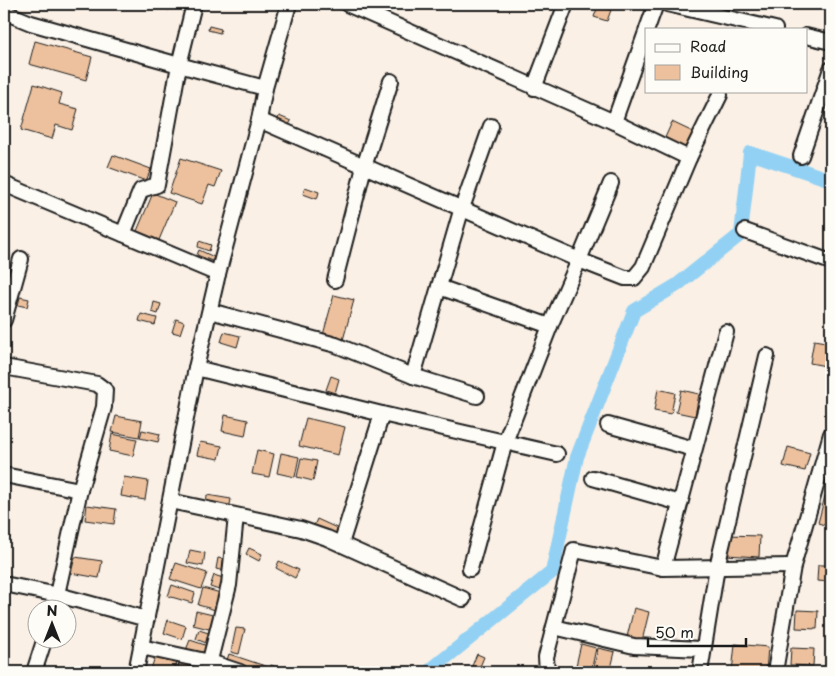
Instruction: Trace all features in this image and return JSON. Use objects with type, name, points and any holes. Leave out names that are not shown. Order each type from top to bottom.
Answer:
[{"type":"street","points":[[123,234],[141,190],[157,185],[194,4]]},
{"type":"street","points":[[136,672],[196,368],[218,274],[259,120],[265,88],[289,4]]},
{"type":"street","points":[[347,4],[614,122],[689,158]]},
{"type":"street","points":[[534,88],[566,4]]},
{"type":"street","points":[[648,28],[656,4]]},
{"type":"street","points":[[667,4],[771,28]]},
{"type":"street","points":[[4,12],[31,23],[265,88]]},
{"type":"street","points":[[614,122],[645,36]]},
{"type":"street","points":[[808,36],[831,42]]},
{"type":"street","points":[[801,156],[831,69]]},
{"type":"street","points":[[335,280],[364,168],[391,81]]},
{"type":"street","points":[[259,120],[461,211],[625,278],[634,278],[638,274],[689,158],[720,94]]},
{"type":"street","points":[[413,376],[461,211],[491,126]]},
{"type":"street","points":[[470,569],[505,442],[550,326],[611,183]]},
{"type":"street","points":[[4,184],[218,274]]},
{"type":"street","points":[[745,231],[831,262]]},
{"type":"street","points":[[4,320],[20,259]]},
{"type":"street","points":[[439,287],[550,326]]},
{"type":"street","points":[[210,311],[336,345],[413,376],[477,396]]},
{"type":"street","points":[[663,568],[726,332]]},
{"type":"street","points":[[700,672],[702,650],[717,567],[767,356]]},
{"type":"street","points":[[4,367],[97,384],[105,390],[104,407],[80,490],[57,598]]},
{"type":"street","points":[[196,368],[382,414],[557,454]]},
{"type":"street","points":[[341,544],[382,414]]},
{"type":"street","points":[[608,424],[694,449]]},
{"type":"street","points":[[775,672],[793,566],[831,434]]},
{"type":"street","points":[[4,475],[80,490]]},
{"type":"street","points":[[593,478],[680,503]]},
{"type":"street","points":[[170,501],[301,529],[341,544],[463,600]]},
{"type":"street","points":[[208,667],[229,585],[236,516]]},
{"type":"street","points":[[547,672],[546,657],[574,550],[663,568],[793,566]]},
{"type":"street","points":[[4,584],[58,595],[147,619]]},
{"type":"street","points":[[554,627],[634,646],[702,650]]},
{"type":"street","points":[[141,647],[208,667],[240,672]]},
{"type":"street","points":[[34,672],[42,648]]},
{"type":"building","points":[[151,4],[170,4],[169,10],[151,6]]},
{"type":"building","points":[[598,6],[611,10],[607,21],[594,17]]},
{"type":"building","points":[[209,26],[221,29],[220,33],[208,30]]},
{"type":"building","points":[[35,41],[92,57],[86,80],[29,64]]},
{"type":"building","points":[[34,84],[62,93],[59,104],[78,109],[72,130],[56,125],[52,139],[21,130]]},
{"type":"building","points":[[279,116],[291,121],[288,127],[277,123]]},
{"type":"building","points":[[672,122],[693,132],[685,149],[664,140]]},
{"type":"building","points":[[113,155],[151,169],[146,181],[108,167]]},
{"type":"building","points":[[181,158],[221,171],[215,187],[209,185],[202,204],[169,193]]},
{"type":"building","points":[[305,187],[319,192],[317,199],[303,194]]},
{"type":"building","points":[[153,193],[175,202],[159,240],[137,231]]},
{"type":"building","points":[[199,241],[211,245],[209,251],[198,247]]},
{"type":"building","points":[[199,250],[214,257],[212,261],[197,255]]},
{"type":"building","points":[[334,295],[354,300],[343,340],[323,335]]},
{"type":"building","points":[[20,297],[29,299],[27,307],[18,305]]},
{"type":"building","points":[[154,302],[161,304],[158,314],[152,312]]},
{"type":"building","points":[[141,314],[157,318],[155,325],[139,321]]},
{"type":"building","points":[[176,319],[184,322],[180,334],[172,332]]},
{"type":"building","points":[[224,332],[240,336],[237,347],[221,342]]},
{"type":"building","points":[[814,340],[831,343],[831,367],[810,363]]},
{"type":"building","points":[[331,376],[339,379],[335,393],[326,390]]},
{"type":"building","points":[[658,389],[675,393],[671,414],[654,411]]},
{"type":"building","points":[[681,390],[699,394],[695,416],[676,412]]},
{"type":"building","points":[[225,415],[248,420],[245,436],[222,431]]},
{"type":"building","points":[[116,416],[142,421],[139,437],[112,432]]},
{"type":"building","points":[[306,418],[345,427],[338,455],[299,446]]},
{"type":"building","points":[[142,430],[160,434],[158,442],[140,438]]},
{"type":"building","points":[[112,434],[137,439],[133,456],[109,451]]},
{"type":"building","points":[[200,442],[222,446],[219,459],[197,455]]},
{"type":"building","points":[[788,447],[810,453],[805,471],[783,466]]},
{"type":"building","points":[[257,450],[274,454],[269,477],[252,474]]},
{"type":"building","points":[[281,453],[299,457],[295,477],[277,473]]},
{"type":"building","points":[[301,458],[317,461],[313,481],[297,477]]},
{"type":"building","points":[[124,477],[148,481],[145,500],[121,496]]},
{"type":"building","points":[[207,495],[231,499],[229,510],[206,506]]},
{"type":"building","points":[[825,496],[831,498],[831,527],[818,523]]},
{"type":"building","points":[[87,505],[116,509],[114,524],[85,520]]},
{"type":"building","points":[[317,519],[339,529],[335,538],[313,528]]},
{"type":"building","points":[[727,535],[760,536],[759,557],[726,555]]},
{"type":"building","points":[[249,548],[262,554],[259,561],[246,554]]},
{"type":"building","points":[[190,550],[205,553],[203,566],[187,563]]},
{"type":"building","points":[[75,557],[102,561],[99,578],[71,573]]},
{"type":"building","points":[[218,558],[228,560],[225,571],[216,569]]},
{"type":"building","points":[[279,561],[299,570],[295,578],[276,568]]},
{"type":"building","points":[[176,563],[207,573],[201,589],[170,579]]},
{"type":"building","points":[[818,565],[831,565],[831,582],[817,581]]},
{"type":"building","points":[[214,575],[229,580],[225,592],[210,587]]},
{"type":"building","points":[[172,585],[195,593],[192,603],[168,596]]},
{"type":"building","points":[[203,588],[224,594],[219,611],[198,605]]},
{"type":"building","points":[[634,608],[649,612],[642,641],[627,637]]},
{"type":"building","points":[[797,610],[818,611],[817,629],[796,628]]},
{"type":"building","points":[[196,611],[217,616],[213,630],[193,625]]},
{"type":"building","points":[[168,620],[186,626],[182,639],[164,633]]},
{"type":"building","points":[[236,628],[245,629],[239,654],[231,652]]},
{"type":"building","points":[[199,630],[215,635],[211,645],[196,639]]},
{"type":"building","points":[[190,640],[211,647],[208,657],[186,650]]},
{"type":"building","points":[[581,644],[596,648],[591,672],[575,670]]},
{"type":"building","points":[[735,644],[768,647],[766,672],[732,672]]},
{"type":"building","points":[[598,648],[615,652],[610,672],[593,672]]},
{"type":"building","points":[[791,648],[814,649],[813,666],[790,665]]},
{"type":"building","points":[[229,654],[268,667],[266,672],[254,672],[226,663]]},
{"type":"building","points":[[477,654],[484,657],[479,669],[472,666]]},
{"type":"building","points":[[155,657],[177,663],[174,672],[150,672]]},
{"type":"building","points":[[179,663],[201,669],[200,672],[177,672]]},
{"type":"building","points":[[271,665],[287,671],[287,672],[269,672]]},
{"type":"building","points":[[72,666],[80,668],[79,672],[71,672]]},
{"type":"waterway","points":[[428,672],[552,572],[577,457],[634,311],[677,285],[741,234],[750,153],[831,180]]}]
